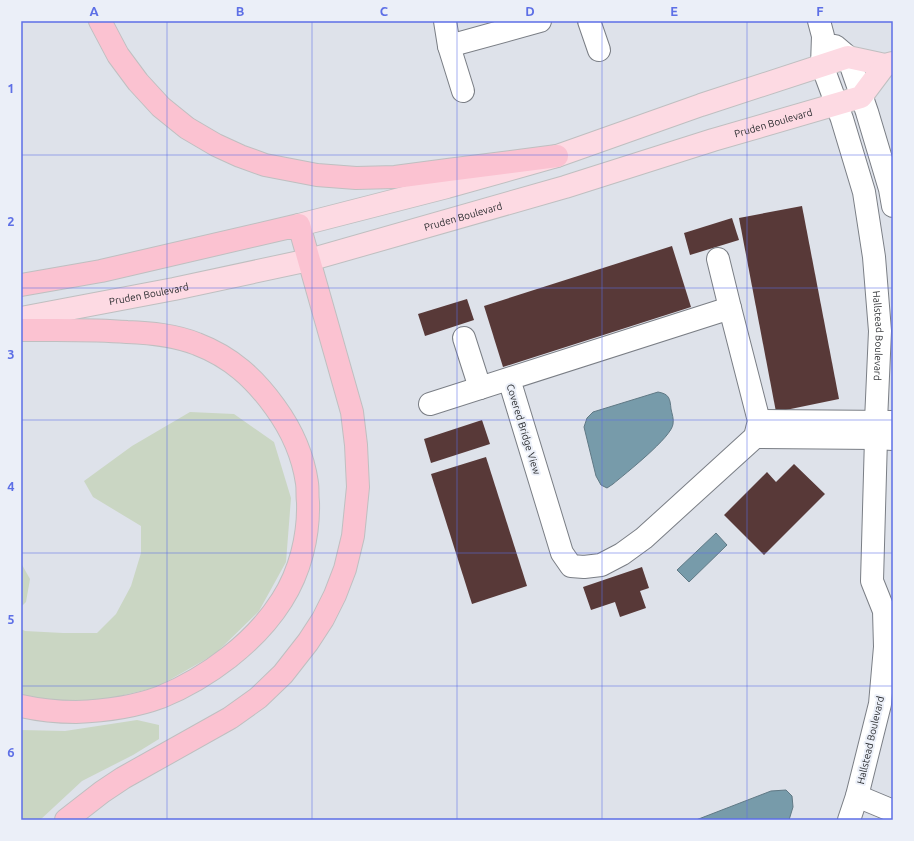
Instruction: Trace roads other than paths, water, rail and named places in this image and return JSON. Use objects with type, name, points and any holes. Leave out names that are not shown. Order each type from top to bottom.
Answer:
[{"type":"highway","points":[[100,21],[118,55],[138,82],[161,107],[187,128],[216,145],[265,165],[316,175],[379,178],[557,156]]},
{"type":"highway","points":[[21,285],[100,271],[299,225],[352,412],[356,445],[358,487],[353,536],[345,569],[335,595],[308,642],[283,674],[258,698],[230,718],[123,778],[66,820]]},
{"type":"highway","points":[[21,330],[97,330],[139,332],[168,336],[196,343],[222,355],[242,370],[264,392],[282,416],[301,457],[307,483],[308,516],[303,548],[295,574],[283,599],[267,621],[242,646],[214,668],[189,684],[160,697],[129,706],[91,711],[59,712],[21,706]]},
{"type":"main road","points":[[299,225],[557,156],[701,105],[848,57],[889,64]]},
{"type":"main road","points":[[861,97],[889,64]]},
{"type":"main road","name":"Pruden Boulevard","points":[[21,318],[309,260],[565,187],[706,142],[861,97]]},
{"type":"street","points":[[445,21],[449,46],[463,91]]},
{"type":"street","points":[[449,46],[540,21]]},
{"type":"street","points":[[589,21],[599,50]]},
{"type":"street","points":[[821,28],[848,57],[867,112],[890,189],[893,206]]},
{"type":"street","points":[[821,28],[822,65]]},
{"type":"street","name":"Hallstead Boulevard","points":[[822,65],[842,119],[864,192],[874,257],[880,331],[884,430],[872,581],[884,611],[885,647],[880,704],[857,796],[849,820]]},
{"type":"street","points":[[718,259],[757,429],[884,430]]},
{"type":"street","name":"Covered Bridge View","points":[[730,308],[509,379],[562,554],[571,566],[584,567],[601,565],[622,554],[644,538],[757,429]]},
{"type":"street","points":[[464,338],[480,388]]},
{"type":"street","points":[[430,404],[509,379]]},
{"type":"street","name":"Hallstead Boulevard","points":[[884,611],[893,589]]},
{"type":"street","points":[[857,796],[893,811]]},
{"type":"water","points":[[658,392],[667,395],[669,399],[673,420],[671,430],[657,446],[613,484],[607,488],[601,485],[596,476],[584,427],[587,418],[593,412]]},
{"type":"water","points":[[716,533],[727,545],[689,582],[677,570]]},
{"type":"water","points":[[786,790],[792,796],[793,807],[789,820],[696,820],[771,791]]}]
